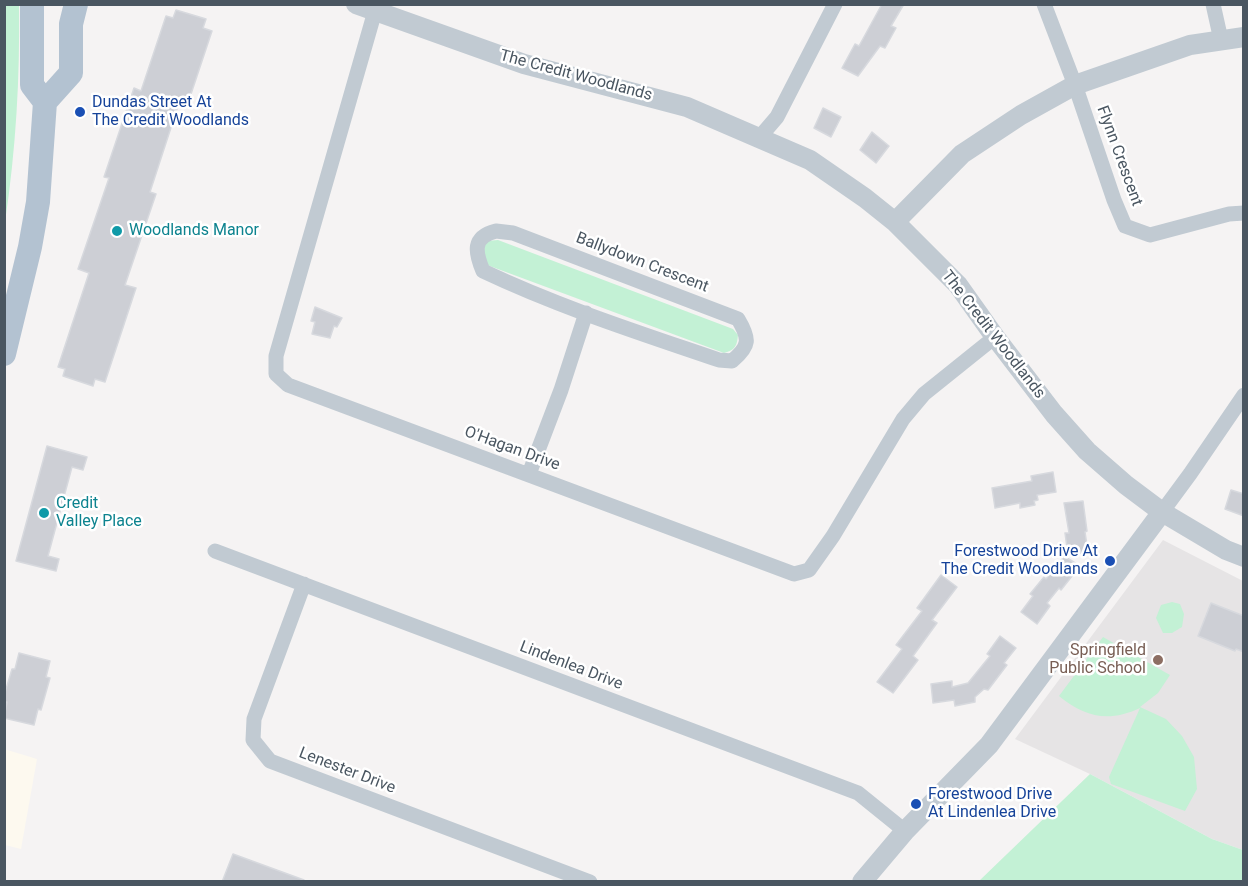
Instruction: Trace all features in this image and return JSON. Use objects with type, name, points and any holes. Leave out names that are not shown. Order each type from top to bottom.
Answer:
[{"type":"main road","points":[[32,4],[32,85],[53,94]]},
{"type":"main road","points":[[4,354],[38,202],[53,94],[61,4]]},
{"type":"main road","points":[[53,94],[71,74],[71,24],[76,4]]},
{"type":"street","name":"The Credit Woodlands","points":[[356,4],[524,64],[687,107],[810,160],[895,222],[958,285],[1054,414],[1087,451],[1162,512],[1226,550],[1244,557]]},
{"type":"street","points":[[759,138],[777,117],[835,4]]},
{"type":"street","points":[[1044,4],[1075,85]]},
{"type":"street","points":[[1213,4],[1221,40]]},
{"type":"street","name":"O'Hagan Drive","points":[[375,11],[276,356],[276,374],[288,385],[794,574],[809,570],[833,536],[910,411],[924,394],[995,337]]},
{"type":"street","points":[[895,222],[962,153],[1021,115],[1075,85],[1190,45],[1244,37]]},
{"type":"street","name":"Flynn Crescent","points":[[1075,85],[1125,226],[1150,235],[1229,214],[1244,213]]},
{"type":"street","name":"Ballydown Crescent","points":[[496,231],[513,233],[738,319],[745,330],[747,344],[732,361],[719,360],[586,314],[483,272],[476,256],[477,243],[485,234],[496,231]]},
{"type":"street","points":[[529,474],[561,390],[586,314]]},
{"type":"street","points":[[862,882],[905,831],[989,745],[1190,474],[1244,395]]},
{"type":"street","name":"Lindenlea Drive","points":[[215,551],[858,793],[905,831]]},
{"type":"street","name":"Lenester Drive","points":[[304,584],[254,719],[253,740],[270,761],[590,882]]},
{"type":"shaded area","name":"Springfield Public School","points":[[1163,540],[1243,581],[1243,850],[1212,839],[1090,774],[1015,739]]},
{"type":"shaded area","points":[[4,749],[37,759],[21,849],[5,845]]},
{"type":"green space","points":[[5,4],[19,5],[19,32],[15,141],[5,222]]},
{"type":"green space","points":[[498,240],[733,329],[738,335],[736,345],[724,353],[487,265],[482,248],[487,241]]},
{"type":"green space","points":[[1172,602],[1180,604],[1184,614],[1182,627],[1172,633],[1163,633],[1156,618],[1161,605]]},
{"type":"green space","points":[[1103,637],[1170,675],[1158,693],[1140,707],[1166,719],[1182,736],[1194,757],[1197,789],[1185,811],[1111,784],[1109,777],[1140,708],[1118,715],[1097,716],[1078,709],[1059,696]]},
{"type":"green space","points":[[1090,774],[1212,839],[1243,850],[1243,881],[979,881]]},
{"type":"building","points":[[882,4],[904,4],[891,26],[896,28],[885,48],[880,46],[858,76],[842,68],[855,44],[859,46]]},
{"type":"building","name":"Woodlands Manor","points":[[176,10],[206,19],[203,28],[212,31],[187,106],[179,103],[150,192],[156,194],[125,285],[136,288],[105,382],[95,379],[93,386],[63,376],[65,369],[58,367],[89,273],[78,269],[109,178],[104,177],[134,88],[141,91],[166,16],[173,18]]},
{"type":"building","points":[[823,108],[841,117],[831,137],[814,128]]},
{"type":"building","points":[[872,132],[889,146],[876,163],[860,150]]},
{"type":"building","points":[[315,307],[342,318],[337,327],[334,326],[330,338],[312,334],[315,322],[311,321]]},
{"type":"building","name":"Credit Valley Place","points":[[47,446],[87,457],[83,470],[72,467],[48,556],[59,559],[56,571],[16,561]]},
{"type":"building","points":[[1053,472],[1056,492],[1037,495],[1038,500],[1034,501],[1035,505],[1020,508],[1020,503],[995,508],[992,488],[1032,481],[1031,476]]},
{"type":"building","points":[[1231,490],[1244,494],[1244,516],[1225,509]]},
{"type":"building","points":[[1083,501],[1088,552],[1068,555],[1065,533],[1069,533],[1064,503]]},
{"type":"building","points":[[1064,556],[1080,566],[1047,603],[1050,606],[1037,624],[1021,612],[1033,596],[1030,594],[1044,577],[1046,579]]},
{"type":"building","points":[[941,575],[957,587],[932,620],[937,623],[913,656],[918,660],[893,693],[877,682],[902,649],[896,645],[922,611],[917,608]]},
{"type":"building","points":[[1211,603],[1244,616],[1244,652],[1236,649],[1235,651],[1198,636]]},
{"type":"building","points":[[1000,636],[1016,648],[1004,663],[1007,665],[988,690],[984,689],[975,697],[975,702],[955,706],[954,700],[933,703],[931,684],[952,681],[952,687],[968,683],[990,656],[987,654]]},
{"type":"building","points":[[19,653],[50,661],[46,677],[50,678],[34,725],[4,718],[7,702],[4,701],[4,696]]},
{"type":"building","points":[[233,854],[304,880],[304,882],[222,882]]},
{"type":"place","name":"Dundas Street At The Credit Woodlands","points":[[80,112]]},
{"type":"place","name":"Woodlands Manor","points":[[117,231]]},
{"type":"place","name":"Credit Valley Place","points":[[44,513]]},
{"type":"place","name":"Forestwood Drive At The Credit Woodlands","points":[[1110,561]]},
{"type":"place","name":"Springfield Public School","points":[[1158,660]]},
{"type":"place","name":"Forestwood Drive At Lindenlea Drive","points":[[916,804]]}]
